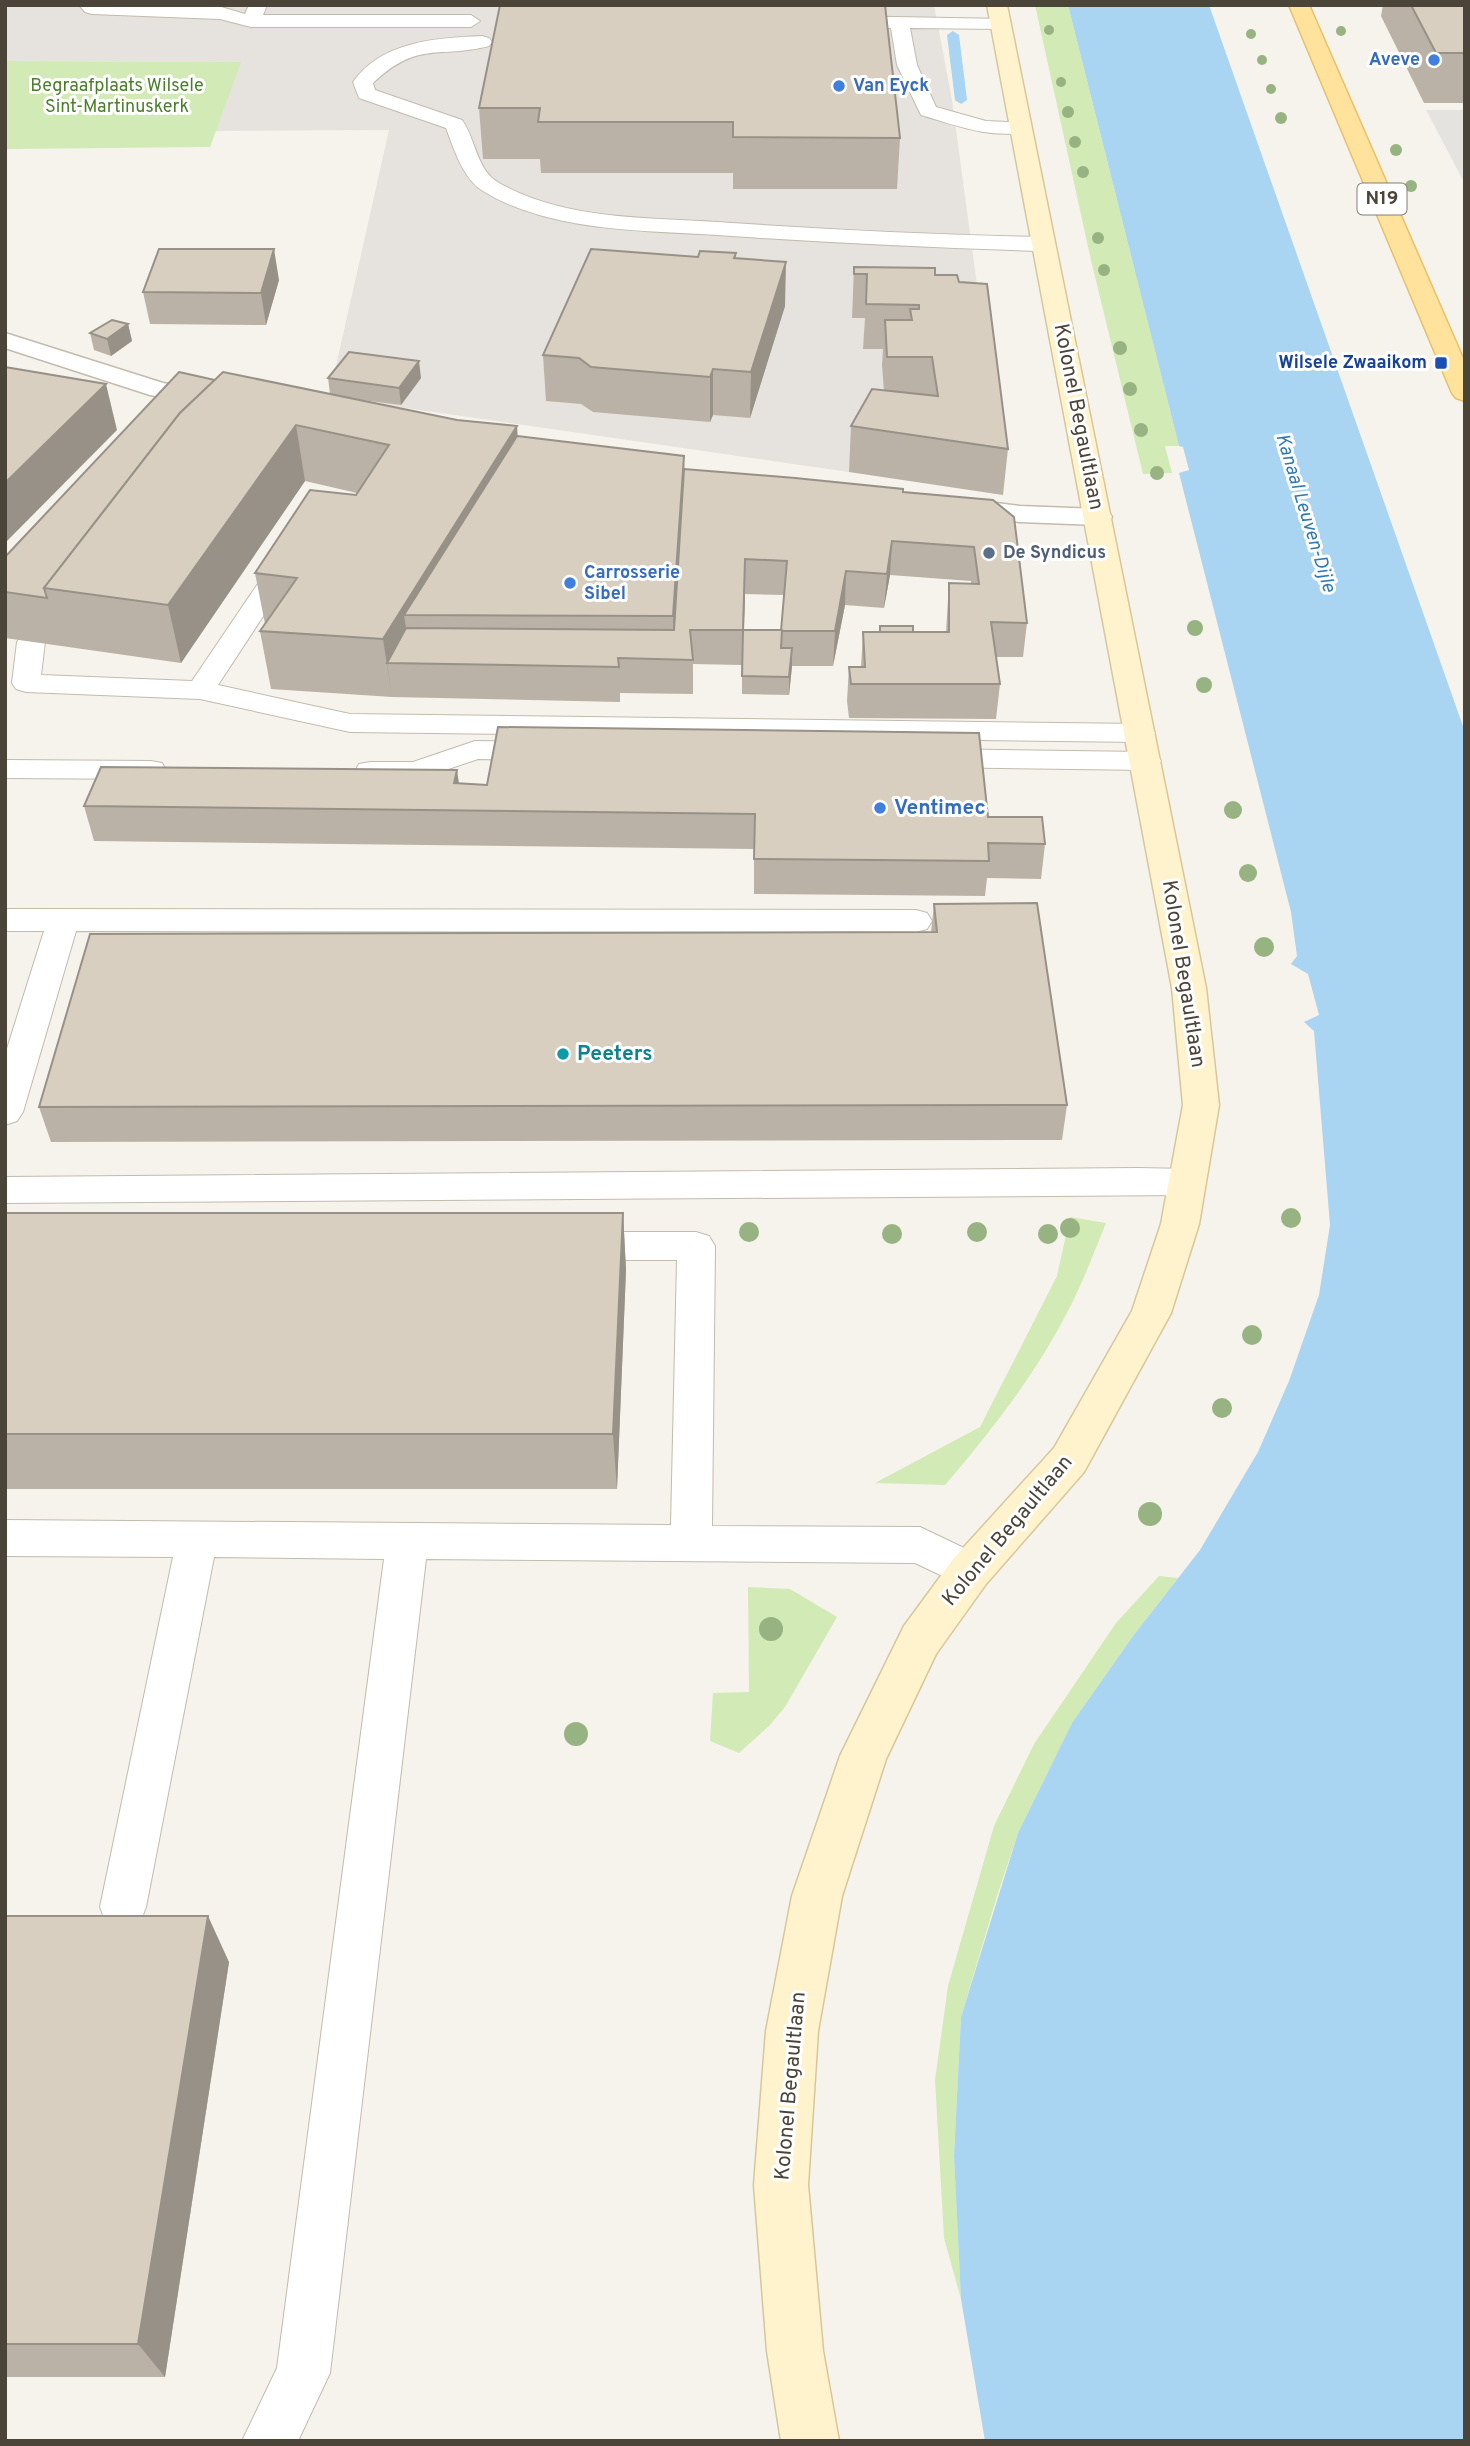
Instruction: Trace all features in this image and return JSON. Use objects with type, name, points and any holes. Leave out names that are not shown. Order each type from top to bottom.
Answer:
[{"type":"main road","name":"N19","points":[[1299,5],[1465,393]]},
{"type":"street","name":"Kolonel Begaultlaan","points":[[810,2441],[795,2351],[781,2185],[792,2031],[817,1896],[863,1756],[920,1640],[970,1571],[1069,1460],[1151,1313],[1180,1224],[1202,1105],[1189,988],[999,14]]},
{"type":"street","points":[[5,340],[159,390],[237,402]]},
{"type":"street","points":[[937,503],[1020,514],[1098,517]]},
{"type":"lane","points":[[88,5],[92,8],[491,21]]},
{"type":"lane","points":[[926,5],[999,14]]},
{"type":"lane","points":[[823,22],[900,23],[999,14]]},
{"type":"lane","points":[[900,23],[907,65],[928,111],[985,127],[1021,127]]},
{"type":"lane","points":[[482,42],[435,44],[402,52],[377,66],[363,82],[366,94],[455,124],[467,155],[488,186],[544,208],[595,220],[901,241],[1044,244]]},
{"type":"lane","points":[[164,414],[182,394]]},
{"type":"lane","points":[[200,690],[300,540]]},
{"type":"lane","points":[[31,642],[26,683],[200,690],[350,723],[1143,747]]},
{"type":"lane","points":[[348,771],[416,771],[475,750],[1143,747]]},
{"type":"lane","points":[[5,769],[183,770]]},
{"type":"lane","points":[[5,920],[916,921]]},
{"type":"lane","points":[[5,1112],[63,920]]},
{"type":"lane","points":[[5,1190],[1188,1182]]},
{"type":"lane","points":[[536,1246],[696,1246],[691,1544]]},
{"type":"lane","points":[[5,1538],[920,1545],[970,1571]]},
{"type":"lane","points":[[123,1907],[197,1539]]},
{"type":"lane","points":[[269,2441],[303,2373],[407,1542]]},
{"type":"shaded area","points":[[5,5],[934,5],[952,100],[983,329],[849,472],[329,397],[389,130],[215,131],[240,62],[5,61]]},
{"type":"shaded area","points":[[1426,110],[1465,110],[1465,184]]},
{"type":"green space","points":[[1035,5],[1068,5],[1179,446],[1165,446],[1172,473],[1143,474],[1091,260]]},
{"type":"green space","name":"Begraafplaats Wilsele Sint-Martinuskerk","points":[[5,61],[241,62],[210,147],[5,149]]},
{"type":"green space","points":[[1070,1217],[1106,1223],[1059,1328],[1014,1398],[945,1485],[875,1483],[980,1427],[1057,1276]]},
{"type":"green space","points":[[1159,1576],[1178,1578],[1072,1723],[1018,1833],[961,2017],[954,2156],[961,2299],[944,2238],[935,2080],[948,1986],[994,1826],[1034,1744],[1116,1623]]},
{"type":"green space","points":[[748,1587],[790,1589],[837,1617],[785,1707],[769,1726],[739,1753],[710,1741],[713,1693],[749,1692]]},
{"type":"water","name":"Kanaal Leuven-Dijle","points":[[1068,5],[1209,5],[1465,732],[1465,2441],[985,2441],[961,2299],[954,2156],[961,2017],[1018,1833],[1072,1723],[1133,1636],[1200,1550],[1258,1452],[1289,1381],[1319,1295],[1330,1225],[1314,1031],[1304,1022],[1319,1015],[1308,974],[1291,964],[1297,956],[1291,912],[1179,473],[1189,470],[1183,447],[1179,446]]},
{"type":"building","points":[[500,5],[885,5],[900,138],[733,137],[733,122],[538,122],[540,108],[479,108]]},
{"type":"building","points":[[1411,5],[1465,5],[1465,53],[1436,53]]},
{"type":"building","points":[[159,249],[274,249],[261,293],[143,292]]},
{"type":"building","points":[[591,249],[698,257],[700,251],[736,253],[734,258],[786,262],[751,372],[713,369],[710,377],[591,367],[579,358],[543,355]]},
{"type":"building","points":[[854,267],[935,268],[935,275],[957,275],[959,282],[987,284],[1008,449],[851,426],[872,389],[938,396],[932,357],[887,357],[885,320],[912,320],[910,309],[919,309],[919,305],[866,304],[867,274],[854,274]]},
{"type":"building","points":[[112,320],[128,324],[107,339],[90,333]]},
{"type":"building","points":[[349,352],[419,361],[399,388],[328,378]]},
{"type":"building","points":[[5,367],[106,384],[5,483]]},
{"type":"building","points":[[179,372],[215,380],[180,413],[44,588],[47,598],[5,592],[5,557]]},
{"type":"building","points":[[223,372],[457,420],[517,426],[383,639],[260,631],[297,578],[255,573],[310,490],[356,495],[389,445],[296,425],[168,605],[44,588],[180,413]]},
{"type":"building","name":"Carrosserie Sibel","points":[[517,436],[684,456],[673,616],[404,615]]},
{"type":"building","points":[[684,469],[795,478],[993,500],[1014,517],[1027,623],[991,622],[1000,684],[851,684],[849,667],[865,667],[863,632],[949,632],[949,583],[979,584],[974,547],[892,541],[887,574],[846,571],[835,631],[781,631],[787,561],[745,559],[743,630],[690,630],[693,660],[618,658],[619,667],[387,663],[406,628],[674,630]]},
{"type":"building","points":[[880,626],[913,626],[913,632],[880,632]]},
{"type":"building","points":[[743,630],[782,630],[781,648],[792,648],[789,677],[742,676]]},
{"type":"building","points":[[498,727],[979,733],[988,817],[1042,817],[1045,844],[988,843],[989,861],[754,859],[755,814],[84,806],[101,767],[457,770],[454,783],[487,785]]},
{"type":"building","name":"Peeters","points":[[1037,903],[1067,1105],[39,1107],[90,934],[937,932],[934,904]]},
{"type":"building","points":[[5,1213],[623,1213],[613,1434],[5,1434]]},
{"type":"building","points":[[5,1916],[208,1916],[138,2344],[5,2344]]},
{"type":"waterway","points":[[953,35],[961,100]]},
{"type":"place","name":"Aveve","points":[[1434,60]]},
{"type":"place","name":"Van Eyck","points":[[839,86]]},
{"type":"place","name":"Wilsele Zwaaikom","points":[[1441,363]]},
{"type":"place","name":"De Syndicus","points":[[989,553]]},
{"type":"place","name":"Carrosserie Sibel","points":[[570,583]]},
{"type":"place","name":"Ventimec","points":[[880,808]]},
{"type":"place","name":"Peeters","points":[[563,1054]]}]
